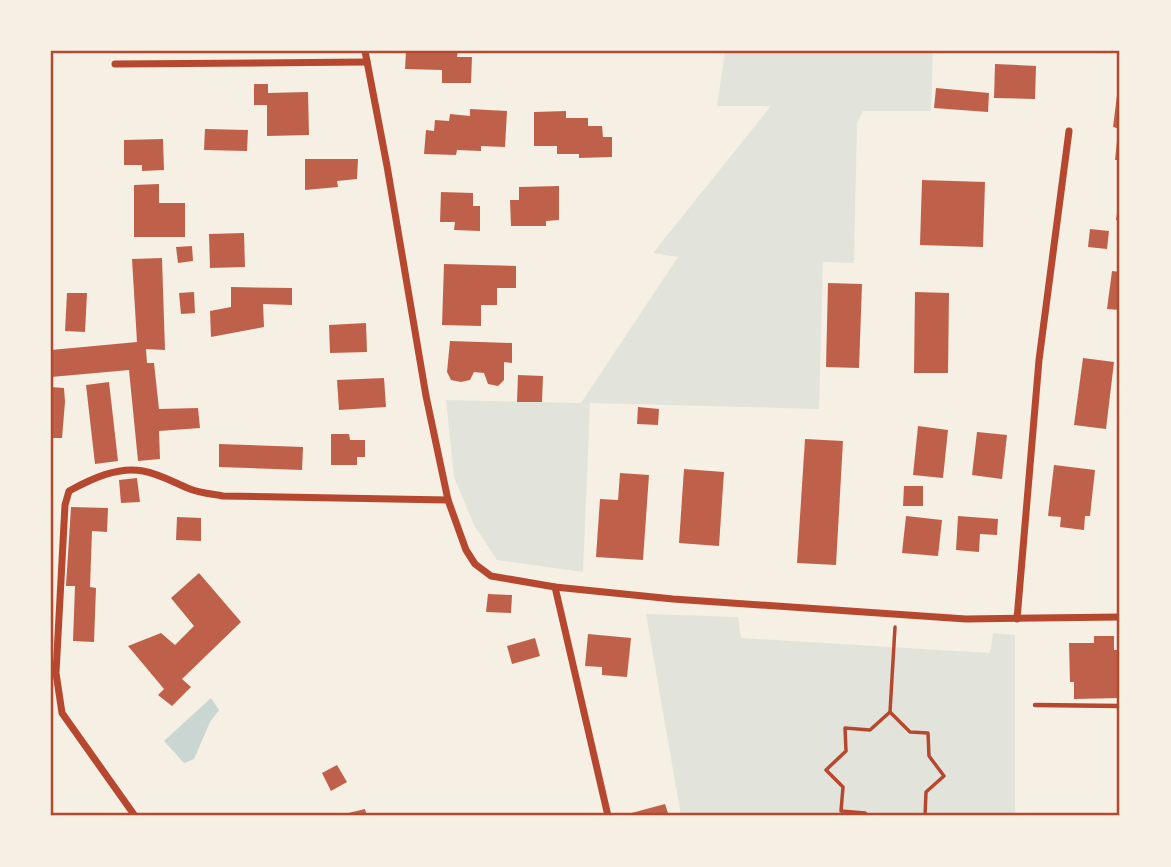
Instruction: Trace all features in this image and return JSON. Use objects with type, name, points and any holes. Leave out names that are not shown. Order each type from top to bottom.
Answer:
[{"type":"street","points":[[365,51],[426,396],[448,500],[466,550],[475,564],[491,576],[555,587],[673,599],[966,620],[1120,617]]},
{"type":"street","points":[[115,64],[367,62]]},
{"type":"street","points":[[1017,619],[1039,360],[1069,131]]},
{"type":"street","points":[[135,816],[62,713],[53,671],[65,505],[69,491],[118,471],[140,470],[194,491],[223,496],[448,500]]},
{"type":"street","points":[[555,587],[608,816]]},
{"type":"lane","points":[[1035,705],[1120,706]]},
{"type":"path","points":[[868,816],[865,813],[841,811],[843,787],[826,770],[846,751],[845,729],[870,730],[890,712],[895,614]]},
{"type":"path","points":[[890,712],[910,732],[928,733],[929,756],[944,776],[926,792],[925,816]]},
{"type":"path","points":[[899,816],[912,816]]},
{"type":"shaded area","points":[[725,51],[933,51],[931,111],[863,111],[857,123],[854,263],[823,262],[819,409],[590,403],[583,572],[497,560],[474,525],[454,477],[446,400],[581,403],[678,257],[653,253],[771,106],[717,106]]},
{"type":"shaded area","points":[[646,614],[738,617],[741,638],[990,653],[993,633],[1015,635],[1015,816],[681,816]]},
{"type":"shaded area","points":[[211,698],[219,710],[210,722],[194,759],[184,763],[164,741]]},
{"type":"building","points":[[406,51],[458,51],[457,57],[472,57],[471,83],[442,83],[442,70],[405,69]]},
{"type":"building","points":[[995,64],[1036,66],[1035,99],[994,98]]},
{"type":"building","points":[[254,84],[268,84],[268,93],[308,92],[309,135],[267,136],[267,105],[254,105]]},
{"type":"building","points":[[1120,87],[1120,129],[1113,127]]},
{"type":"building","points":[[936,88],[989,93],[988,112],[934,108]]},
{"type":"building","points":[[470,109],[507,111],[505,147],[481,146],[481,151],[457,150],[456,155],[424,154],[426,130],[434,131],[435,120],[449,121],[450,114],[470,116]]},
{"type":"building","points":[[566,111],[566,118],[588,118],[588,126],[602,126],[603,137],[612,137],[612,157],[579,158],[579,154],[557,154],[557,146],[534,146],[534,112]]},
{"type":"building","points":[[205,129],[248,130],[247,151],[204,150]]},
{"type":"building","points":[[1118,131],[1120,160],[1115,160]]},
{"type":"building","points":[[163,139],[164,170],[142,171],[142,165],[124,165],[124,140]]},
{"type":"building","points":[[305,159],[358,159],[357,179],[337,181],[338,187],[305,190]]},
{"type":"building","points":[[922,180],[985,182],[983,247],[920,245]]},
{"type":"building","points":[[159,184],[159,203],[185,203],[185,237],[134,237],[134,185]]},
{"type":"building","points":[[559,186],[559,220],[546,221],[546,226],[511,226],[510,200],[519,200],[519,187]]},
{"type":"building","points":[[441,192],[473,193],[473,206],[480,206],[480,231],[454,230],[455,222],[440,222]]},
{"type":"building","points":[[1120,200],[1120,221],[1116,220]]},
{"type":"building","points":[[1090,229],[1109,231],[1107,249],[1088,247]]},
{"type":"building","points":[[244,233],[245,267],[210,268],[209,234]]},
{"type":"building","points":[[192,246],[193,261],[178,263],[176,247]]},
{"type":"building","points":[[162,258],[165,350],[146,349],[147,363],[154,363],[159,409],[198,408],[200,428],[159,431],[160,459],[138,461],[129,370],[51,377],[51,350],[137,342],[132,259]]},
{"type":"building","points":[[444,264],[516,266],[516,288],[497,288],[497,305],[481,305],[481,326],[442,325]]},
{"type":"building","points":[[1112,271],[1120,272],[1120,310],[1107,309]]},
{"type":"building","points":[[828,283],[862,284],[859,368],[826,367]]},
{"type":"building","points":[[231,287],[292,288],[292,305],[263,304],[264,327],[211,337],[210,311],[231,307]]},
{"type":"building","points":[[194,292],[195,313],[181,314],[179,293]]},
{"type":"building","points":[[915,292],[949,293],[948,373],[914,373]]},
{"type":"building","points":[[67,293],[87,293],[85,332],[65,331]]},
{"type":"building","points":[[366,323],[367,352],[330,353],[329,325]]},
{"type":"building","points":[[450,341],[512,343],[512,363],[504,362],[504,380],[498,386],[488,384],[484,373],[474,372],[470,380],[451,380],[447,372]]},
{"type":"building","points":[[1083,358],[1114,362],[1106,429],[1074,425]]},
{"type":"building","points":[[518,375],[543,376],[542,402],[517,402]]},
{"type":"building","points":[[384,378],[386,407],[339,410],[337,380]]},
{"type":"building","points":[[109,382],[118,461],[95,464],[86,385]]},
{"type":"building","points":[[51,387],[64,388],[62,438],[51,438]]},
{"type":"building","points":[[638,407],[659,409],[658,425],[637,424]]},
{"type":"building","points":[[918,426],[948,430],[943,478],[913,475]]},
{"type":"building","points":[[977,432],[1007,435],[1002,479],[972,475]]},
{"type":"building","points":[[331,434],[349,434],[350,440],[365,440],[365,457],[357,457],[357,465],[331,465]]},
{"type":"building","points":[[805,439],[843,441],[836,565],[797,563]]},
{"type":"building","points":[[219,444],[303,447],[302,470],[219,467]]},
{"type":"building","points":[[1054,465],[1095,470],[1090,516],[1085,516],[1084,530],[1060,527],[1061,517],[1048,516]]},
{"type":"building","points":[[684,469],[724,472],[719,546],[679,543]]},
{"type":"building","points":[[620,473],[649,475],[643,560],[596,557],[600,499],[618,500]]},
{"type":"building","points":[[137,478],[140,502],[121,503],[119,480]]},
{"type":"building","points":[[904,486],[923,486],[923,506],[903,506]]},
{"type":"building","points":[[71,507],[108,508],[107,532],[92,531],[90,587],[96,588],[94,642],[73,641],[75,586],[66,586]]},
{"type":"building","points":[[906,516],[942,520],[938,556],[902,553]]},
{"type":"building","points":[[958,516],[998,519],[997,535],[980,534],[979,552],[956,550]]},
{"type":"building","points":[[177,517],[201,518],[201,541],[176,540]]},
{"type":"building","points":[[199,573],[241,622],[182,679],[191,687],[172,706],[158,695],[164,689],[128,646],[161,633],[175,645],[194,626],[171,598]]},
{"type":"building","points":[[488,594],[512,595],[511,613],[486,612]]},
{"type":"building","points":[[588,634],[631,638],[627,677],[602,675],[602,667],[585,666]]},
{"type":"building","points":[[1094,636],[1114,636],[1114,650],[1120,650],[1120,698],[1074,699],[1074,682],[1070,682],[1069,643],[1094,643]]},
{"type":"building","points":[[535,638],[540,656],[512,664],[507,646]]},
{"type":"building","points":[[337,765],[347,782],[331,791],[322,773]]},
{"type":"building","points":[[665,804],[669,816],[624,815]]},
{"type":"building","points":[[365,809],[367,816],[340,815]]}]
